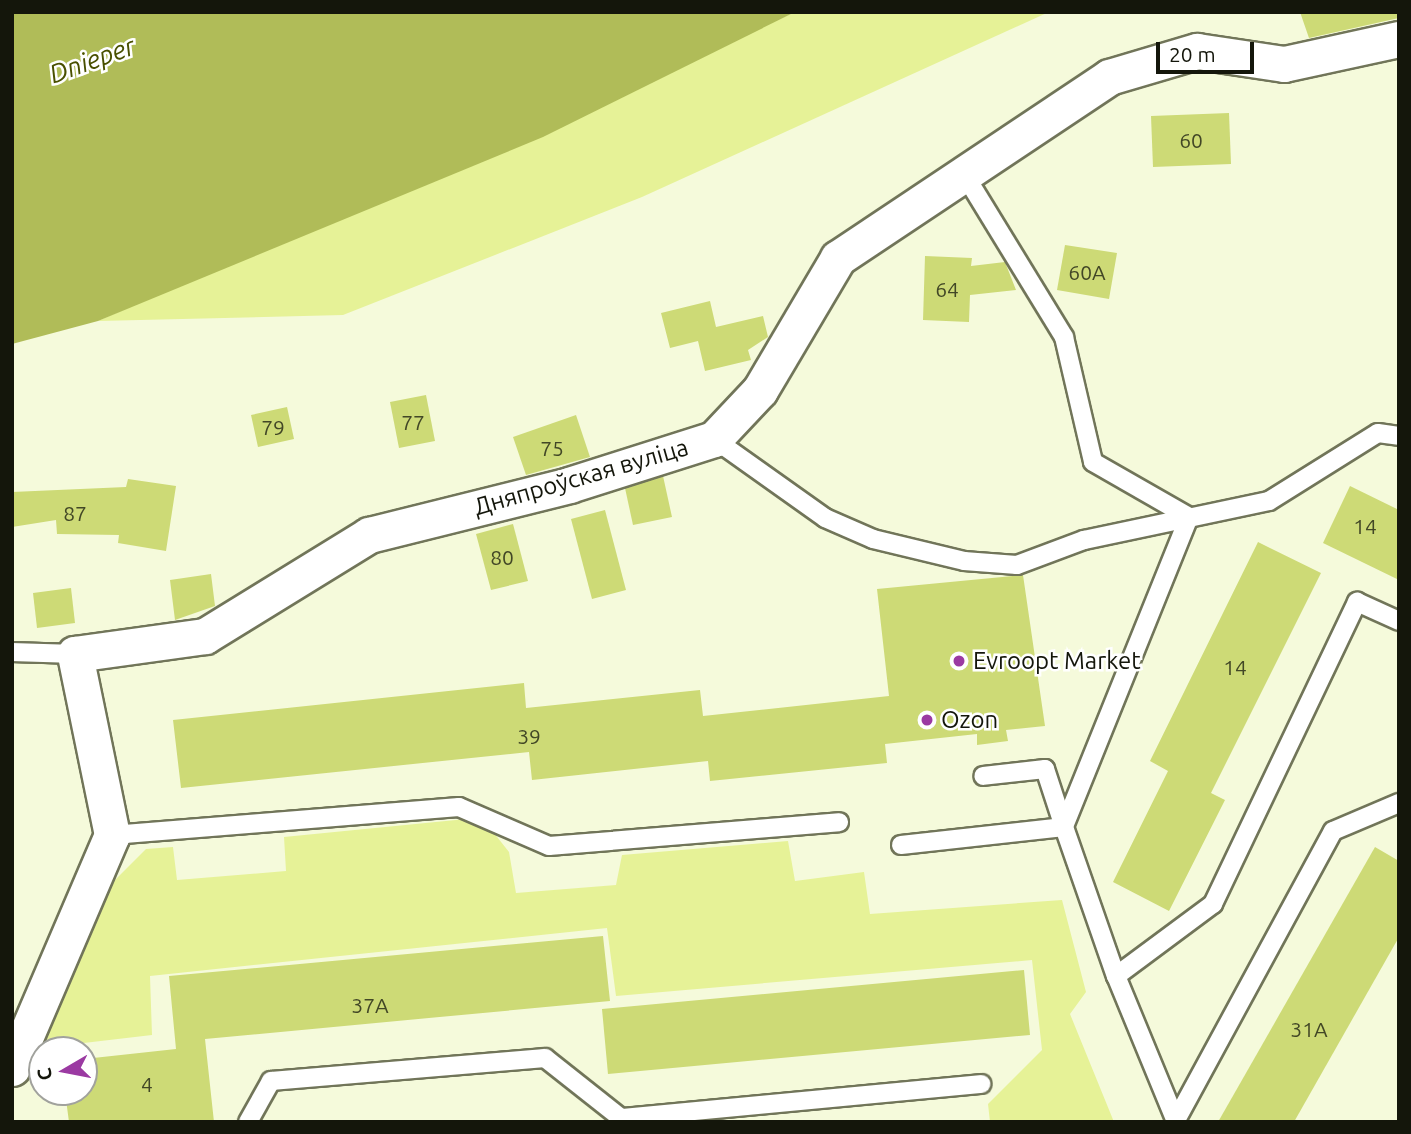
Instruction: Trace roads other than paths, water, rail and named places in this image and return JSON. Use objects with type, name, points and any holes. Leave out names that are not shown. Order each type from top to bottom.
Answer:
[{"type":"street","name":"Дняпроўская вуліца","points":[[75,654],[205,636],[369,535],[569,485],[713,439],[760,390],[838,258],[966,177],[1109,77],[1197,51],[1284,64],[1399,39]]},
{"type":"street","points":[[12,1068],[112,835],[75,654]]},
{"type":"lane","points":[[966,177],[1064,337],[1093,462],[1189,517]]},
{"type":"lane","points":[[713,439],[825,518],[873,539],[964,561],[1017,565],[1084,540],[1269,501],[1378,433],[1399,436]]},
{"type":"lane","points":[[1064,827],[1189,517]]},
{"type":"lane","points":[[1116,976],[1213,904],[1357,602],[1399,621]]},
{"type":"lane","points":[[12,652],[75,654]]},
{"type":"lane","points":[[984,776],[1045,769],[1116,976],[1175,1120]]},
{"type":"lane","points":[[1175,1120],[1333,831],[1399,803]]},
{"type":"lane","points":[[112,835],[459,807],[549,846],[839,822]]},
{"type":"lane","points":[[901,845],[1064,827]]},
{"type":"lane","points":[[248,1122],[271,1081],[545,1058],[621,1118],[981,1084]]},
{"type":"water","name":"Dnieper","points":[[12,12],[795,12],[543,137],[98,321],[12,344]]},
{"type":"place","name":"Evroopt Market","points":[[959,661]]},
{"type":"place","name":"Ozon","points":[[927,720]]}]
